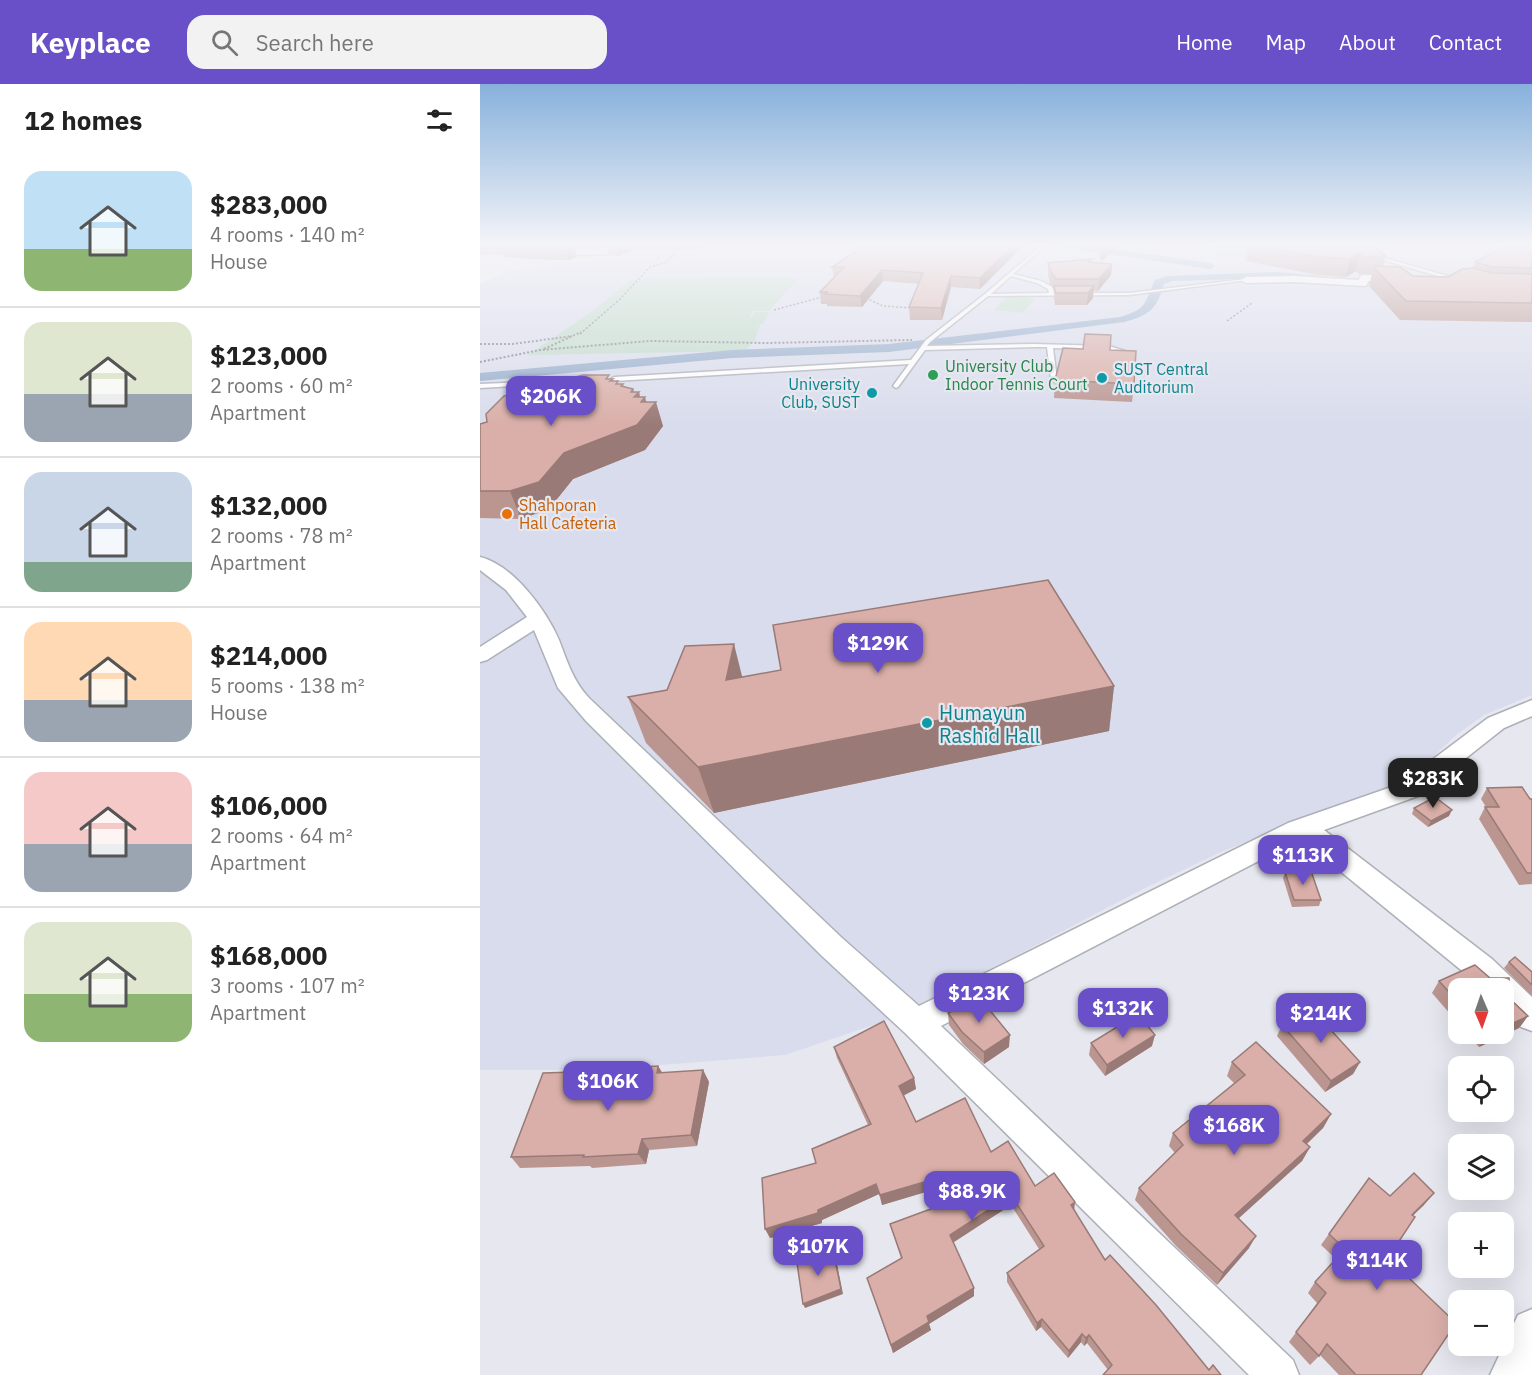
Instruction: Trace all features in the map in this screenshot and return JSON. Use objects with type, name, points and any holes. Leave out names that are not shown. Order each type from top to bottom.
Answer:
[{"type":"street","points":[[480,562],[508,580],[531,607],[549,640],[558,669],[571,691],[586,708],[832,947],[916,1023],[1278,1375]]},
{"type":"street","points":[[480,656],[537,619]]},
{"type":"street","points":[[916,1023],[1304,828],[1409,790],[1496,723],[1532,707]]},
{"type":"street","points":[[1304,828],[1482,968],[1532,1017]]},
{"type":"street","points":[[1511,1375],[1532,1329]]},
{"type":"lane","points":[[896,386],[927,343],[976,304]]},
{"type":"lane","points":[[927,343],[976,348],[1023,344],[1109,348],[1122,351],[1124,358],[1115,362]]},
{"type":"lane","points":[[1050,346],[1054,380]]},
{"type":"lane","points":[[606,380],[912,362]]},
{"type":"lane","points":[[610,388],[614,379]]},
{"type":"lane","points":[[480,386],[578,381]]},
{"type":"path","points":[[540,350],[578,335],[614,304]]},
{"type":"path","points":[[774,310],[797,304]]},
{"type":"path","points":[[880,304],[916,308]]},
{"type":"path","points":[[1227,321],[1250,304]]},
{"type":"path","points":[[480,344],[513,344],[578,335]]},
{"type":"path","points":[[480,362],[540,350],[650,341],[927,343]]},
{"type":"shaded area","points":[[480,304],[1532,304],[1532,695],[1484,715],[1456,735],[1410,779],[1223,851],[1143,889],[929,1001],[879,1023],[785,1055],[599,1070],[480,1070]]},
{"type":"green space","points":[[601,304],[775,304],[769,311],[753,311],[746,325],[755,312],[769,312],[763,324],[756,325],[760,325],[755,339],[745,351],[528,355]]},
{"type":"green space","points":[[999,304],[1030,304],[1023,313],[994,310]]},
{"type":"building","points":[[910,304],[942,304],[941,308],[909,307]]},
{"type":"building","points":[[1085,334],[1111,335],[1110,350],[1136,351],[1134,384],[1055,380],[1063,348],[1083,349]]},
{"type":"building","points":[[583,375],[609,375],[606,379],[618,381],[616,384],[623,384],[621,386],[633,389],[631,392],[639,392],[634,397],[645,397],[641,402],[656,402],[637,425],[564,453],[539,482],[510,491],[480,491],[480,424],[487,422],[486,414],[504,396]]},
{"type":"building","points":[[1048,580],[1114,686],[698,767],[628,697],[667,690],[685,646],[734,644],[726,680],[781,670],[773,625]]},
{"type":"building","points":[[1522,787],[1532,799],[1532,873],[1527,873],[1485,807],[1499,807],[1487,788]]},
{"type":"building","points":[[1435,797],[1452,810],[1431,821],[1414,808]]},
{"type":"building","points":[[1311,871],[1321,900],[1294,900],[1285,872]]},
{"type":"building","points":[[1515,957],[1532,972],[1532,985],[1509,962]]},
{"type":"building","points":[[1475,965],[1490,978],[1448,978],[1448,991],[1439,981]]},
{"type":"building","points":[[979,997],[1010,1035],[984,1052],[962,1032],[948,1013]]},
{"type":"building","points":[[1514,1003],[1528,1016],[1514,1023]]},
{"type":"building","points":[[1310,1007],[1360,1062],[1331,1081],[1282,1025]]},
{"type":"building","points":[[1138,1014],[1155,1035],[1107,1065],[1091,1043]]},
{"type":"building","points":[[884,1021],[914,1078],[899,1086],[916,1122],[965,1098],[991,1152],[1008,1141],[1035,1186],[1054,1173],[1075,1202],[1071,1205],[1105,1260],[1110,1255],[1156,1305],[1209,1370],[1213,1365],[1221,1375],[1103,1375],[1112,1365],[1089,1335],[1086,1338],[1082,1334],[1069,1351],[1042,1319],[1037,1323],[1007,1273],[1044,1246],[1011,1195],[950,1235],[974,1288],[927,1316],[929,1322],[891,1345],[867,1278],[902,1258],[890,1224],[947,1203],[938,1178],[880,1195],[876,1184],[818,1210],[818,1213],[765,1229],[762,1178],[816,1163],[812,1149],[871,1124],[834,1047]]},
{"type":"building","points":[[1256,1042],[1331,1114],[1303,1141],[1310,1147],[1235,1215],[1256,1236],[1223,1273],[1181,1234],[1139,1188],[1183,1145],[1173,1133],[1245,1075],[1232,1062]]},
{"type":"building","points":[[658,1066],[657,1073],[703,1070],[691,1135],[642,1139],[638,1154],[511,1157],[543,1073],[608,1071],[608,1069]]},
{"type":"building","points":[[1414,1173],[1434,1193],[1412,1215],[1415,1217],[1388,1258],[1448,1315],[1448,1335],[1421,1375],[1356,1375],[1327,1344],[1319,1356],[1296,1332],[1326,1293],[1315,1282],[1345,1249],[1329,1234],[1369,1178],[1390,1196]]},
{"type":"building","points":[[833,1250],[841,1289],[803,1304],[797,1263]]},
{"type":"waterway","points":[[480,377],[732,354],[889,348],[1120,320],[1139,315],[1150,304]]},
{"type":"place","name":"University Club Indoor Tennis Court","points":[[933,375]]},
{"type":"place","name":"SUST Central Auditorium","points":[[1102,378]]},
{"type":"place","name":"University Club, SUST","points":[[872,393]]},
{"type":"place","name":"Shahporan Hall Cafeteria","points":[[507,514]]},
{"type":"place","name":"Humayun Rashid Hall","points":[[927,723]]}]
